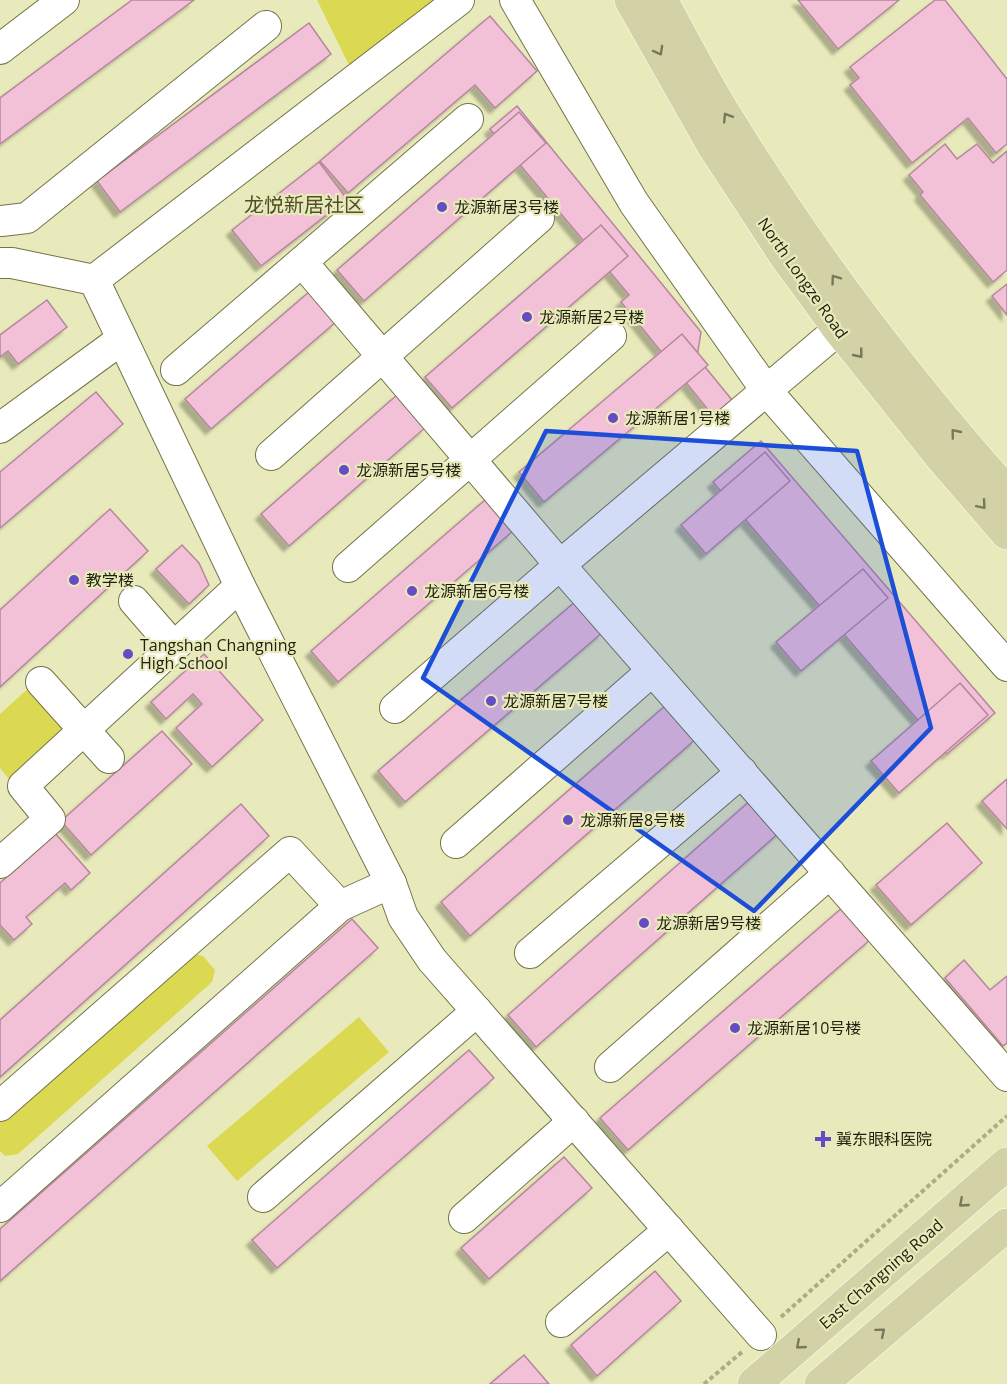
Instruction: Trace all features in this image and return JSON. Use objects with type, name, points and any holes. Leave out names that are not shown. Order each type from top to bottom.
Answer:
[{"type":"main road","name":"North Longze Road","points":[[631,0],[712,145],[785,255],[839,329],[943,459],[1007,533]]},
{"type":"main road","name":"North Longze Road","points":[[661,0],[724,114],[802,234],[861,314],[959,439],[1007,493]]},
{"type":"main road","name":"East Changning Road","points":[[754,1384],[1007,1164]]},
{"type":"main road","points":[[820,1384],[1007,1225]]},
{"type":"street","points":[[0,49],[64,0]]},
{"type":"street","points":[[266,26],[27,218],[0,221],[6,263],[94,280],[459,0]]},
{"type":"street","points":[[515,0],[634,203],[766,390],[1007,666]]},
{"type":"street","points":[[176,370],[468,119]]},
{"type":"street","points":[[271,455],[539,218]]},
{"type":"street","points":[[302,262],[560,566],[1004,1068]]},
{"type":"street","points":[[94,280],[240,586],[390,883],[403,917],[432,960],[761,1335]]},
{"type":"street","points":[[395,708],[839,329]]},
{"type":"street","points":[[348,567],[611,336]]},
{"type":"street","points":[[0,428],[122,339]]},
{"type":"street","points":[[0,862],[50,819],[23,786],[240,586]]},
{"type":"street","points":[[134,601],[174,647]]},
{"type":"street","points":[[456,843],[652,671]]},
{"type":"street","points":[[41,682],[109,758]]},
{"type":"street","points":[[530,953],[742,772]]},
{"type":"street","points":[[0,1106],[290,852],[340,906]]},
{"type":"street","points":[[610,1067],[830,873]]},
{"type":"street","points":[[0,1207],[340,906],[390,883]]},
{"type":"street","points":[[263,1197],[477,1011]]},
{"type":"street","points":[[464,1218],[574,1121]]},
{"type":"street","points":[[561,1322],[669,1230]]},
{"type":"path","points":[[704,1384],[1007,1116]]},
{"type":"highlighted area","points":[[546,431],[857,451],[931,728],[754,911],[423,678]]},
{"type":"shaded area","points":[[317,0],[438,0],[349,65]]},
{"type":"shaded area","points":[[33,684],[69,725],[9,779],[0,768],[0,714]]},
{"type":"shaded area","points":[[186,952],[203,956],[215,970],[212,982],[18,1154],[5,1156],[0,1151],[0,1118]]},
{"type":"shaded area","points":[[359,1017],[389,1052],[237,1181],[207,1146]]},
{"type":"building","points":[[132,0],[194,0],[0,144],[0,98]]},
{"type":"building","points":[[798,0],[899,0],[838,49]]},
{"type":"building","points":[[935,0],[945,0],[1007,79],[1007,144],[996,153],[968,118],[912,163],[850,85],[859,78],[850,67]]},
{"type":"building","points":[[490,16],[537,71],[495,108],[475,85],[348,193],[320,161]]},
{"type":"building","points":[[309,23],[331,54],[120,212],[97,181]]},
{"type":"building","points":[[517,106],[701,332],[697,357],[732,400],[713,416],[621,302],[629,295],[490,129]]},
{"type":"building","name":"龙源新居3号楼","points":[[519,112],[546,143],[364,301],[337,270]]},
{"type":"building","points":[[945,144],[957,159],[977,144],[993,163],[1007,151],[1007,270],[993,282],[920,195],[923,192],[909,175]]},
{"type":"building","points":[[319,162],[347,199],[261,266],[232,230]]},
{"type":"building","name":"龙源新居2号楼","points":[[601,225],[628,256],[452,408],[425,377]]},
{"type":"building","points":[[1007,284],[1007,315],[992,296]]},
{"type":"building","points":[[310,291],[336,322],[211,429],[185,399]]},
{"type":"building","points":[[47,300],[67,327],[18,364],[8,351],[0,357],[0,335]]},
{"type":"building","name":"龙源新居1号楼","points":[[682,334],[708,365],[544,502],[519,472]]},
{"type":"building","points":[[96,392],[123,424],[0,528],[0,472]]},
{"type":"building","name":"龙源新居5号楼","points":[[398,394],[426,427],[289,546],[261,514]]},
{"type":"building","points":[[761,441],[995,713],[947,754],[713,482]]},
{"type":"building","points":[[765,452],[790,481],[706,554],[681,525]]},
{"type":"building","name":"龙源新居6号楼","points":[[486,499],[513,531],[338,682],[311,651]]},
{"type":"building","name":"教学楼","points":[[110,509],[148,551],[0,687],[0,610]]},
{"type":"building","points":[[182,545],[199,563],[209,585],[189,604],[156,569]]},
{"type":"building","points":[[863,569],[888,598],[801,671],[776,642]]},
{"type":"building","name":"龙源新居7号楼","points":[[576,601],[603,632],[405,802],[378,771]]},
{"type":"building","points":[[204,654],[263,720],[212,767],[176,728],[202,704],[193,694],[166,719],[151,702]]},
{"type":"building","points":[[960,683],[988,715],[899,793],[871,761]]},
{"type":"building","name":"龙源新居8号楼","points":[[666,705],[696,739],[470,936],[441,902]]},
{"type":"building","points":[[162,731],[192,764],[91,855],[61,821]]},
{"type":"building","points":[[1007,779],[1007,829],[982,801]]},
{"type":"building","name":"龙源新居9号楼","points":[[752,799],[781,831],[536,1047],[508,1015]]},
{"type":"building","points":[[241,804],[269,836],[0,1077],[0,1020]]},
{"type":"building","points":[[947,823],[982,863],[911,925],[876,885]]},
{"type":"building","points":[[55,833],[90,873],[71,890],[65,883],[26,917],[32,924],[14,940],[0,925],[0,883]]},
{"type":"building","name":"龙源新居10号楼","points":[[843,907],[871,939],[628,1150],[600,1118]]},
{"type":"building","points":[[352,919],[378,948],[0,1281],[0,1229]]},
{"type":"building","points":[[964,960],[990,990],[1007,976],[1007,1043],[1003,1046],[945,978]]},
{"type":"building","points":[[469,1050],[494,1078],[277,1268],[252,1240]]},
{"type":"building","points":[[564,1157],[592,1188],[489,1279],[461,1248]]},
{"type":"building","points":[[655,1271],[681,1301],[597,1376],[571,1345]]},
{"type":"building","points":[[524,1355],[549,1384],[490,1384]]},
{"type":"place","name":"龙源新居3号楼","points":[[442,207]]},
{"type":"place","name":"龙源新居2号楼","points":[[527,317]]},
{"type":"place","name":"龙源新居1号楼","points":[[613,418]]},
{"type":"place","name":"龙源新居5号楼","points":[[344,470]]},
{"type":"place","name":"教学楼","points":[[74,580]]},
{"type":"place","name":"龙源新居6号楼","points":[[412,591]]},
{"type":"place","name":"Tangshan Changning High School","points":[[128,654]]},
{"type":"place","name":"龙源新居7号楼","points":[[491,701]]},
{"type":"place","name":"龙源新居8号楼","points":[[568,820]]},
{"type":"place","name":"龙源新居9号楼","points":[[644,923]]},
{"type":"place","name":"龙源新居10号楼","points":[[735,1028]]},
{"type":"place","name":"冀东眼科医院","points":[[823,1139]]},
{"type":"district","name":"龙悦新居社区","points":[[304,204]]}]
